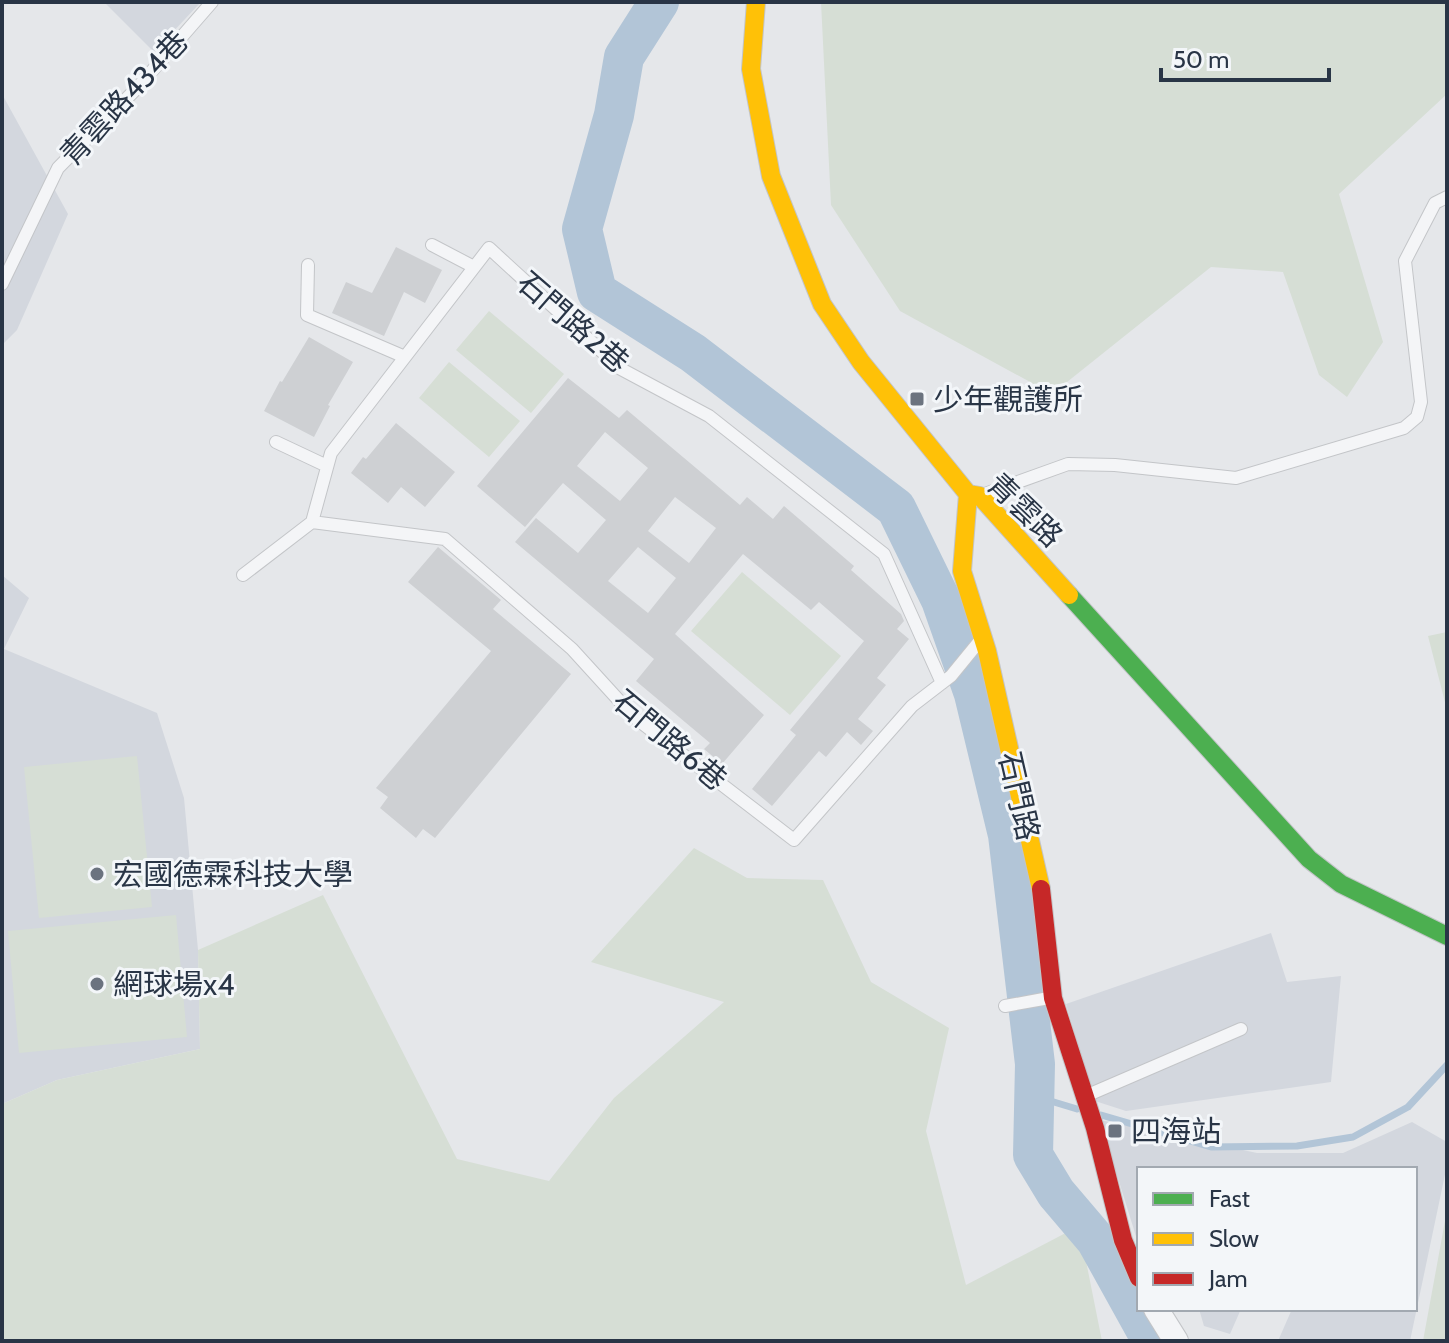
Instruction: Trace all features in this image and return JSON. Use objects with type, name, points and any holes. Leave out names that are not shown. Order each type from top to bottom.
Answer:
[{"type":"street","name":"青雲路","points":[[756,2],[751,69],[771,176],[822,304],[861,362],[974,495],[1309,859],[1341,884],[1447,936]]},
{"type":"street","name":"石門路","points":[[974,495],[962,571],[983,637],[1041,891],[1053,998],[1095,1128],[1123,1240],[1137,1273]]},
{"type":"street","points":[[1157,1311],[1176,1341]]},
{"type":"lane","name":"青雲路434巷","points":[[2,284],[58,168],[138,87],[212,2]]},
{"type":"lane","points":[[974,495],[1068,464],[1115,465],[1236,478],[1404,428],[1417,417],[1421,402],[1405,261],[1435,203],[1447,197]]},
{"type":"lane","points":[[432,245],[474,267]]},
{"type":"lane","name":"石門路2巷","points":[[312,522],[331,453],[489,248],[621,369],[709,416],[884,554],[947,679]]},
{"type":"lane","points":[[308,265],[307,315],[405,357]]},
{"type":"lane","points":[[276,442],[327,466]]},
{"type":"lane","points":[[243,575],[312,522]]},
{"type":"lane","name":"石門路6巷","points":[[312,522],[445,539],[572,649],[634,717],[794,840],[912,706],[947,679]]},
{"type":"lane","points":[[947,679],[983,637]]},
{"type":"lane","points":[[1005,1006],[1053,998]]},
{"type":"lane","points":[[1085,1096],[1241,1029]]},
{"type":"shaded area","points":[[104,2],[201,2],[154,52]]},
{"type":"shaded area","points":[[821,2],[1447,2],[1447,94],[1339,194],[1383,342],[1347,397],[1319,375],[1283,272],[1211,267],[1052,394],[900,311],[831,205]]},
{"type":"shaded area","points":[[2,94],[68,214],[17,330],[2,345]]},
{"type":"shaded area","points":[[489,311],[564,374],[531,413],[456,350]]},
{"type":"shaded area","points":[[449,362],[520,421],[489,457],[419,398]]},
{"type":"shaded area","points":[[742,572],[841,656],[790,715],[691,631]]},
{"type":"shaded area","name":"宏國德霖科技大學","points":[[2,575],[29,598],[4,649],[157,713],[184,798],[198,950],[200,1049],[57,1080],[2,1104]]},
{"type":"shaded area","points":[[1447,632],[1447,710],[1428,636]]},
{"type":"shaded area","points":[[137,756],[152,907],[39,918],[24,767]]},
{"type":"shaded area","points":[[694,848],[747,878],[823,880],[871,982],[949,1028],[926,1131],[966,1285],[1079,1226],[1102,1341],[2,1341],[2,1104],[57,1080],[200,1049],[198,950],[323,895],[457,1159],[549,1181],[614,1098],[724,1002],[591,962]]},
{"type":"shaded area","name":"網球場x4","points":[[176,915],[187,1037],[19,1053],[8,931]]},
{"type":"shaded area","points":[[1271,933],[1287,982],[1341,976],[1331,1082],[1126,1111],[1095,1101],[1066,1004]]},
{"type":"shaded area","points":[[1100,1120],[1257,1153],[1343,1153],[1412,1122],[1447,1142],[1447,1165],[1417,1308],[1417,1167],[1137,1167],[1137,1240]]},
{"type":"shaded area","points":[[1447,1210],[1447,1341],[1423,1341]]},
{"type":"shaded area","points":[[1200,1311],[1240,1311],[1230,1334],[1204,1326]]},
{"type":"shaded area","points":[[1291,1311],[1416,1311],[1410,1341],[1278,1341]]},
{"type":"building","points":[[396,247],[442,270],[425,303],[404,292],[384,336],[332,313],[346,282],[372,293]]},
{"type":"building","points":[[309,337],[353,362],[314,437],[264,411]]},
{"type":"building","points":[[568,378],[619,418],[627,410],[740,505],[747,497],[773,519],[784,506],[854,566],[851,570],[901,614],[904,621],[897,629],[909,639],[877,678],[886,685],[858,719],[873,731],[861,745],[847,732],[826,757],[819,751],[772,806],[752,789],[796,735],[790,730],[864,641],[819,602],[811,610],[743,554],[675,634],[764,715],[722,764],[704,749],[710,743],[636,681],[654,659],[515,542],[536,518],[578,553],[606,520],[563,483],[525,527],[477,486]],"holes":[[[605,432],[648,468],[620,501],[577,466]],[[675,497],[716,528],[689,563],[648,531]],[[638,547],[676,578],[648,613],[608,581]]]},
{"type":"building","points":[[396,423],[455,472],[425,507],[401,487],[388,503],[351,473]]},
{"type":"building","points":[[438,547],[501,600],[493,609],[571,674],[435,838],[423,829],[416,838],[380,808],[388,797],[376,788],[491,651],[408,582]]},
{"type":"waterway","points":[[659,2],[624,57],[614,115],[582,229],[597,292],[693,353],[896,508],[941,600],[974,694],[1008,835],[1035,1064],[1033,1155],[1056,1193],[1096,1240],[1152,1341]]},
{"type":"waterway","points":[[1101,1115],[1211,1147],[1297,1146],[1353,1137],[1408,1107],[1447,1065]]},
{"type":"waterway","points":[[1034,1096],[1077,1109]]},
{"type":"traffic: fast","points":[[1069,595],[1309,859],[1341,884],[1447,936]]},
{"type":"traffic: slow","points":[[756,2],[751,69],[771,176],[822,304],[861,362],[968,494],[980,496],[1069,595]]},
{"type":"traffic: slow","points":[[968,494],[962,571],[987,651],[1041,889]]},
{"type":"traffic: jam","points":[[1041,889],[1053,998],[1095,1128],[1123,1240],[1137,1273]]},
{"type":"place","name":"少年觀護所","points":[[917,399]]},
{"type":"place","name":"宏國德霖科技大學","points":[[97,874]]},
{"type":"place","name":"網球場x4","points":[[97,984]]},
{"type":"place","name":"四海站","points":[[1115,1131]]}]
